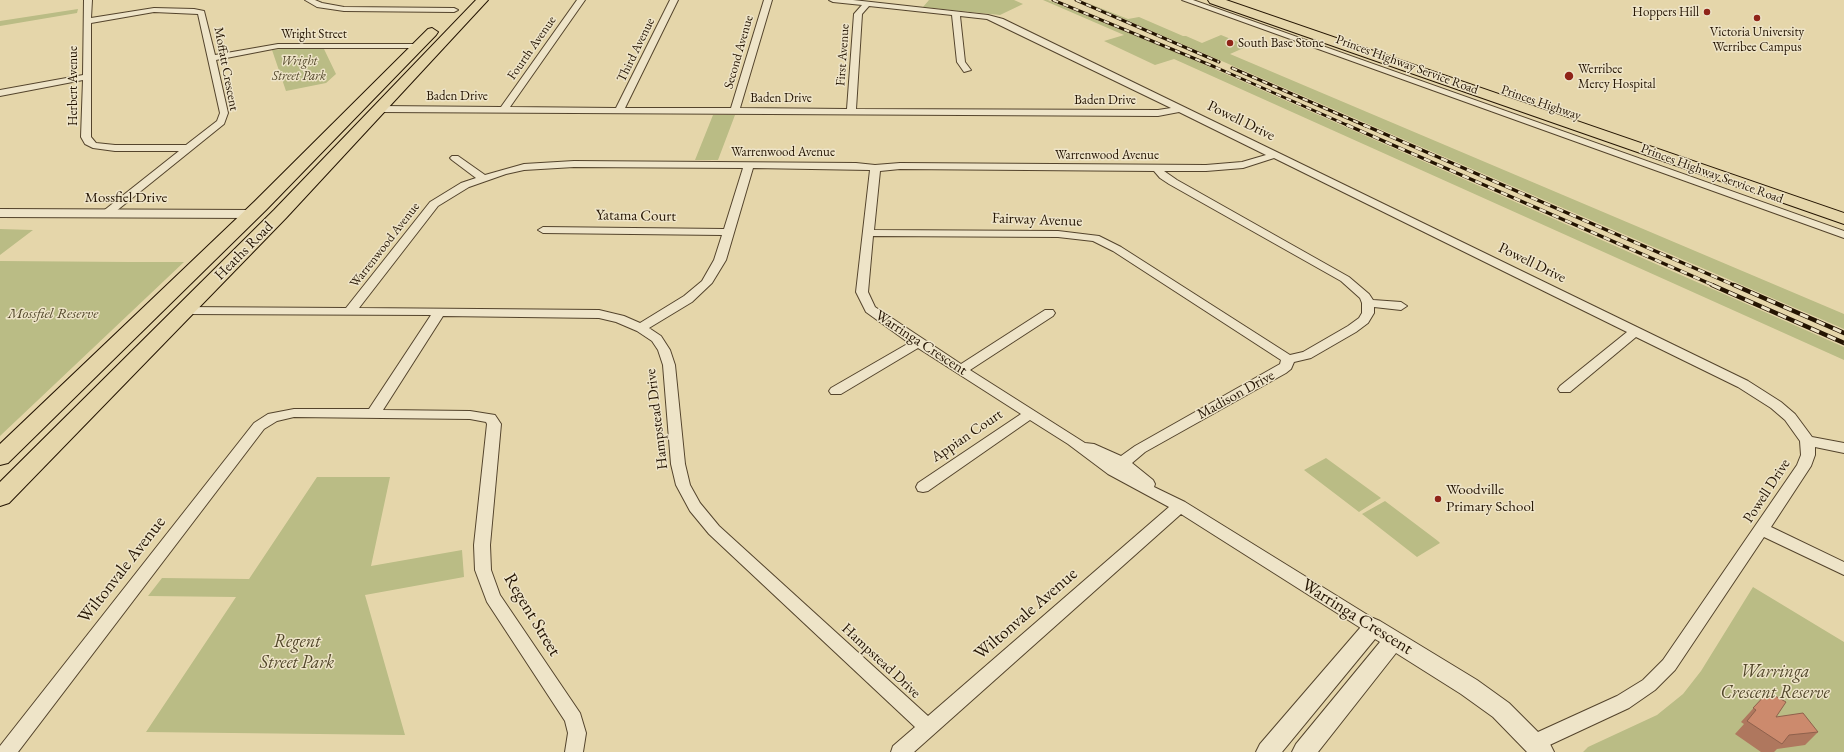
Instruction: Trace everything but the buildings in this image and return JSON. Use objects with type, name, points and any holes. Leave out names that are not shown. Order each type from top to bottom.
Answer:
[{"type":"highway","name":"Princes Highway","points":[[1214,0],[1300,25]]},
{"type":"highway","name":"Princes Highway","points":[[1239,0],[1300,25],[1822,209],[1844,219]]},
{"type":"main road","name":"Heaths Road","points":[[0,458],[247,218],[419,46],[463,7],[482,0]]},
{"type":"main road","name":"Heaths Road","points":[[0,497],[275,219],[379,109],[463,7]]},
{"type":"main road","points":[[247,218],[275,219]]},
{"type":"main road","points":[[152,310],[185,310]]},
{"type":"street","name":"Herbert Avenue","points":[[88,0],[86,136],[88,142],[93,145],[115,148],[189,148]]},
{"type":"street","points":[[309,0],[320,5],[344,9],[463,7]]},
{"type":"street","name":"Fourth Avenue","points":[[504,109],[581,0]]},
{"type":"street","name":"Third Avenue","points":[[619,110],[674,0]]},
{"type":"street","name":"Second Avenue","points":[[735,111],[768,0]]},
{"type":"street","name":"Powell Drive","points":[[833,0],[995,18],[1636,331],[1761,394],[1790,417],[1806,442],[1808,455],[1804,466],[1669,665],[1649,685],[1623,702],[1538,747]]},
{"type":"street","name":"Princes Highway Service Road","points":[[1186,0],[1203,3],[1280,34],[1822,209],[1844,235]]},
{"type":"street","name":"First Avenue","points":[[851,111],[858,14],[867,4]]},
{"type":"street","name":"Moffatt Crescent","points":[[87,21],[154,10],[198,11],[202,15],[224,113],[221,122],[102,218]]},
{"type":"street","points":[[956,14],[961,62],[967,70]]},
{"type":"street","points":[[1280,34],[1300,25]]},
{"type":"street","name":"Wright Street","points":[[211,58],[278,46],[419,46]]},
{"type":"street","points":[[0,93],[87,77]]},
{"type":"street","name":"Baden Drive","points":[[379,109],[1158,113],[1182,109]]},
{"type":"street","name":"Warrenwood Avenue","points":[[350,311],[434,204],[465,185],[483,178],[517,169],[546,165],[856,166],[875,168],[900,166],[1225,168],[1243,165],[1275,155]]},
{"type":"street","points":[[456,158],[483,178]]},
{"type":"street","points":[[641,328],[688,299],[706,283],[720,260],[749,166]]},
{"type":"street","name":"Warringa Crescent","points":[[875,168],[862,292],[870,309],[882,319],[918,343],[1030,414],[1073,441],[1118,466],[1138,485],[1180,506],[1469,688],[1501,710],[1538,747]]},
{"type":"street","points":[[1157,168],[1163,176],[1346,278],[1361,292],[1368,303],[1401,306]]},
{"type":"street","name":"Mossfiel Drive","points":[[0,214],[102,218]]},
{"type":"street","name":"Mossfiel Drive","points":[[0,220],[247,218]]},
{"type":"street","name":"Yatama Court","points":[[543,230],[728,232]]},
{"type":"street","name":"Fairway Avenue","points":[[869,233],[1058,234],[1095,238],[1118,248],[1288,359]]},
{"type":"street","name":"Madison Drive","points":[[1118,466],[1140,449],[1281,370],[1286,366],[1288,359],[1307,355],[1352,329],[1368,313],[1368,303]]},
{"type":"street","name":"Hampstead Drive","points":[[185,310],[598,314],[620,319],[641,328],[656,339],[664,350],[669,365],[678,464],[683,485],[695,507],[719,535],[927,727]]},
{"type":"street","points":[[372,414],[439,312]]},
{"type":"street","points":[[961,370],[1049,313]]},
{"type":"street","points":[[1565,389],[1636,331]]},
{"type":"street","points":[[836,391],[918,343]]},
{"type":"street","name":"Wiltonvale Avenue","points":[[6,752],[259,426],[271,413],[372,414]]},
{"type":"street","name":"Regent Street","points":[[372,414],[494,416],[494,433],[482,545],[483,570],[493,597],[574,719],[577,733],[574,752]]},
{"type":"street","name":"Appian Court","points":[[923,487],[1030,414]]},
{"type":"street","points":[[1806,442],[1844,448]]},
{"type":"street","name":"Wiltonvale Avenue","points":[[900,752],[1180,506]]},
{"type":"street","points":[[1762,529],[1844,569]]},
{"type":"street","points":[[1268,752],[1373,627]]},
{"type":"street","points":[[1304,752],[1394,640]]},
{"type":"green space","points":[[929,0],[1014,0],[1023,4],[1000,15],[923,7]]},
{"type":"green space","points":[[1043,0],[1048,0],[1187,57],[1844,347],[1844,360],[1174,59],[1155,65],[1104,41],[1124,35]]},
{"type":"green space","points":[[1080,0],[1128,19],[1139,17],[1202,43],[1221,35],[1248,46],[1230,54],[1844,314],[1844,329]]},
{"type":"green space","points":[[78,9],[77,13],[0,26],[0,21]]},
{"type":"green space","name":"Wright Street Park","points":[[324,49],[336,74],[326,83],[286,91],[272,50]]},
{"type":"green space","points":[[713,115],[735,115],[718,160],[695,160]]},
{"type":"green space","points":[[0,229],[33,230],[0,255]]},
{"type":"green space","name":"Mossfiel Reserve","points":[[0,261],[131,262],[184,262],[0,436]]},
{"type":"green space","points":[[1326,458],[1381,498],[1359,512],[1304,470]]},
{"type":"green space","name":"Regent Street Park","points":[[317,477],[390,477],[371,566],[462,550],[464,577],[365,595],[405,735],[146,732],[236,597],[148,596],[162,578],[249,579]]},
{"type":"green space","points":[[1385,501],[1440,543],[1417,557],[1362,514]]},
{"type":"green space","name":"Warringa Crescent Reserve","points":[[1753,587],[1844,642],[1844,752],[1583,752],[1588,747],[1657,715],[1683,694],[1701,671]]},
{"type":"railway","points":[[1053,0],[1215,67],[1349,126]]},
{"type":"railway","points":[[1076,0],[1219,62]]},
{"type":"railway","points":[[1232,68],[1366,126]]},
{"type":"railway","points":[[1347,125],[1715,286]]},
{"type":"railway","points":[[1364,125],[1736,286]]},
{"type":"railway","points":[[1712,285],[1844,343]]},
{"type":"railway","points":[[1734,285],[1844,333]]},
{"type":"place","name":"Hoppers Hill","points":[[1707,12]]},
{"type":"place","name":"Victoria University Werribee Campus","points":[[1757,18]]},
{"type":"place","name":"South Base Stone","points":[[1230,43]]},
{"type":"place","name":"Werribee Mercy Hospital","points":[[1569,76]]},
{"type":"place","name":"Woodville Primary School","points":[[1438,499]]}]
